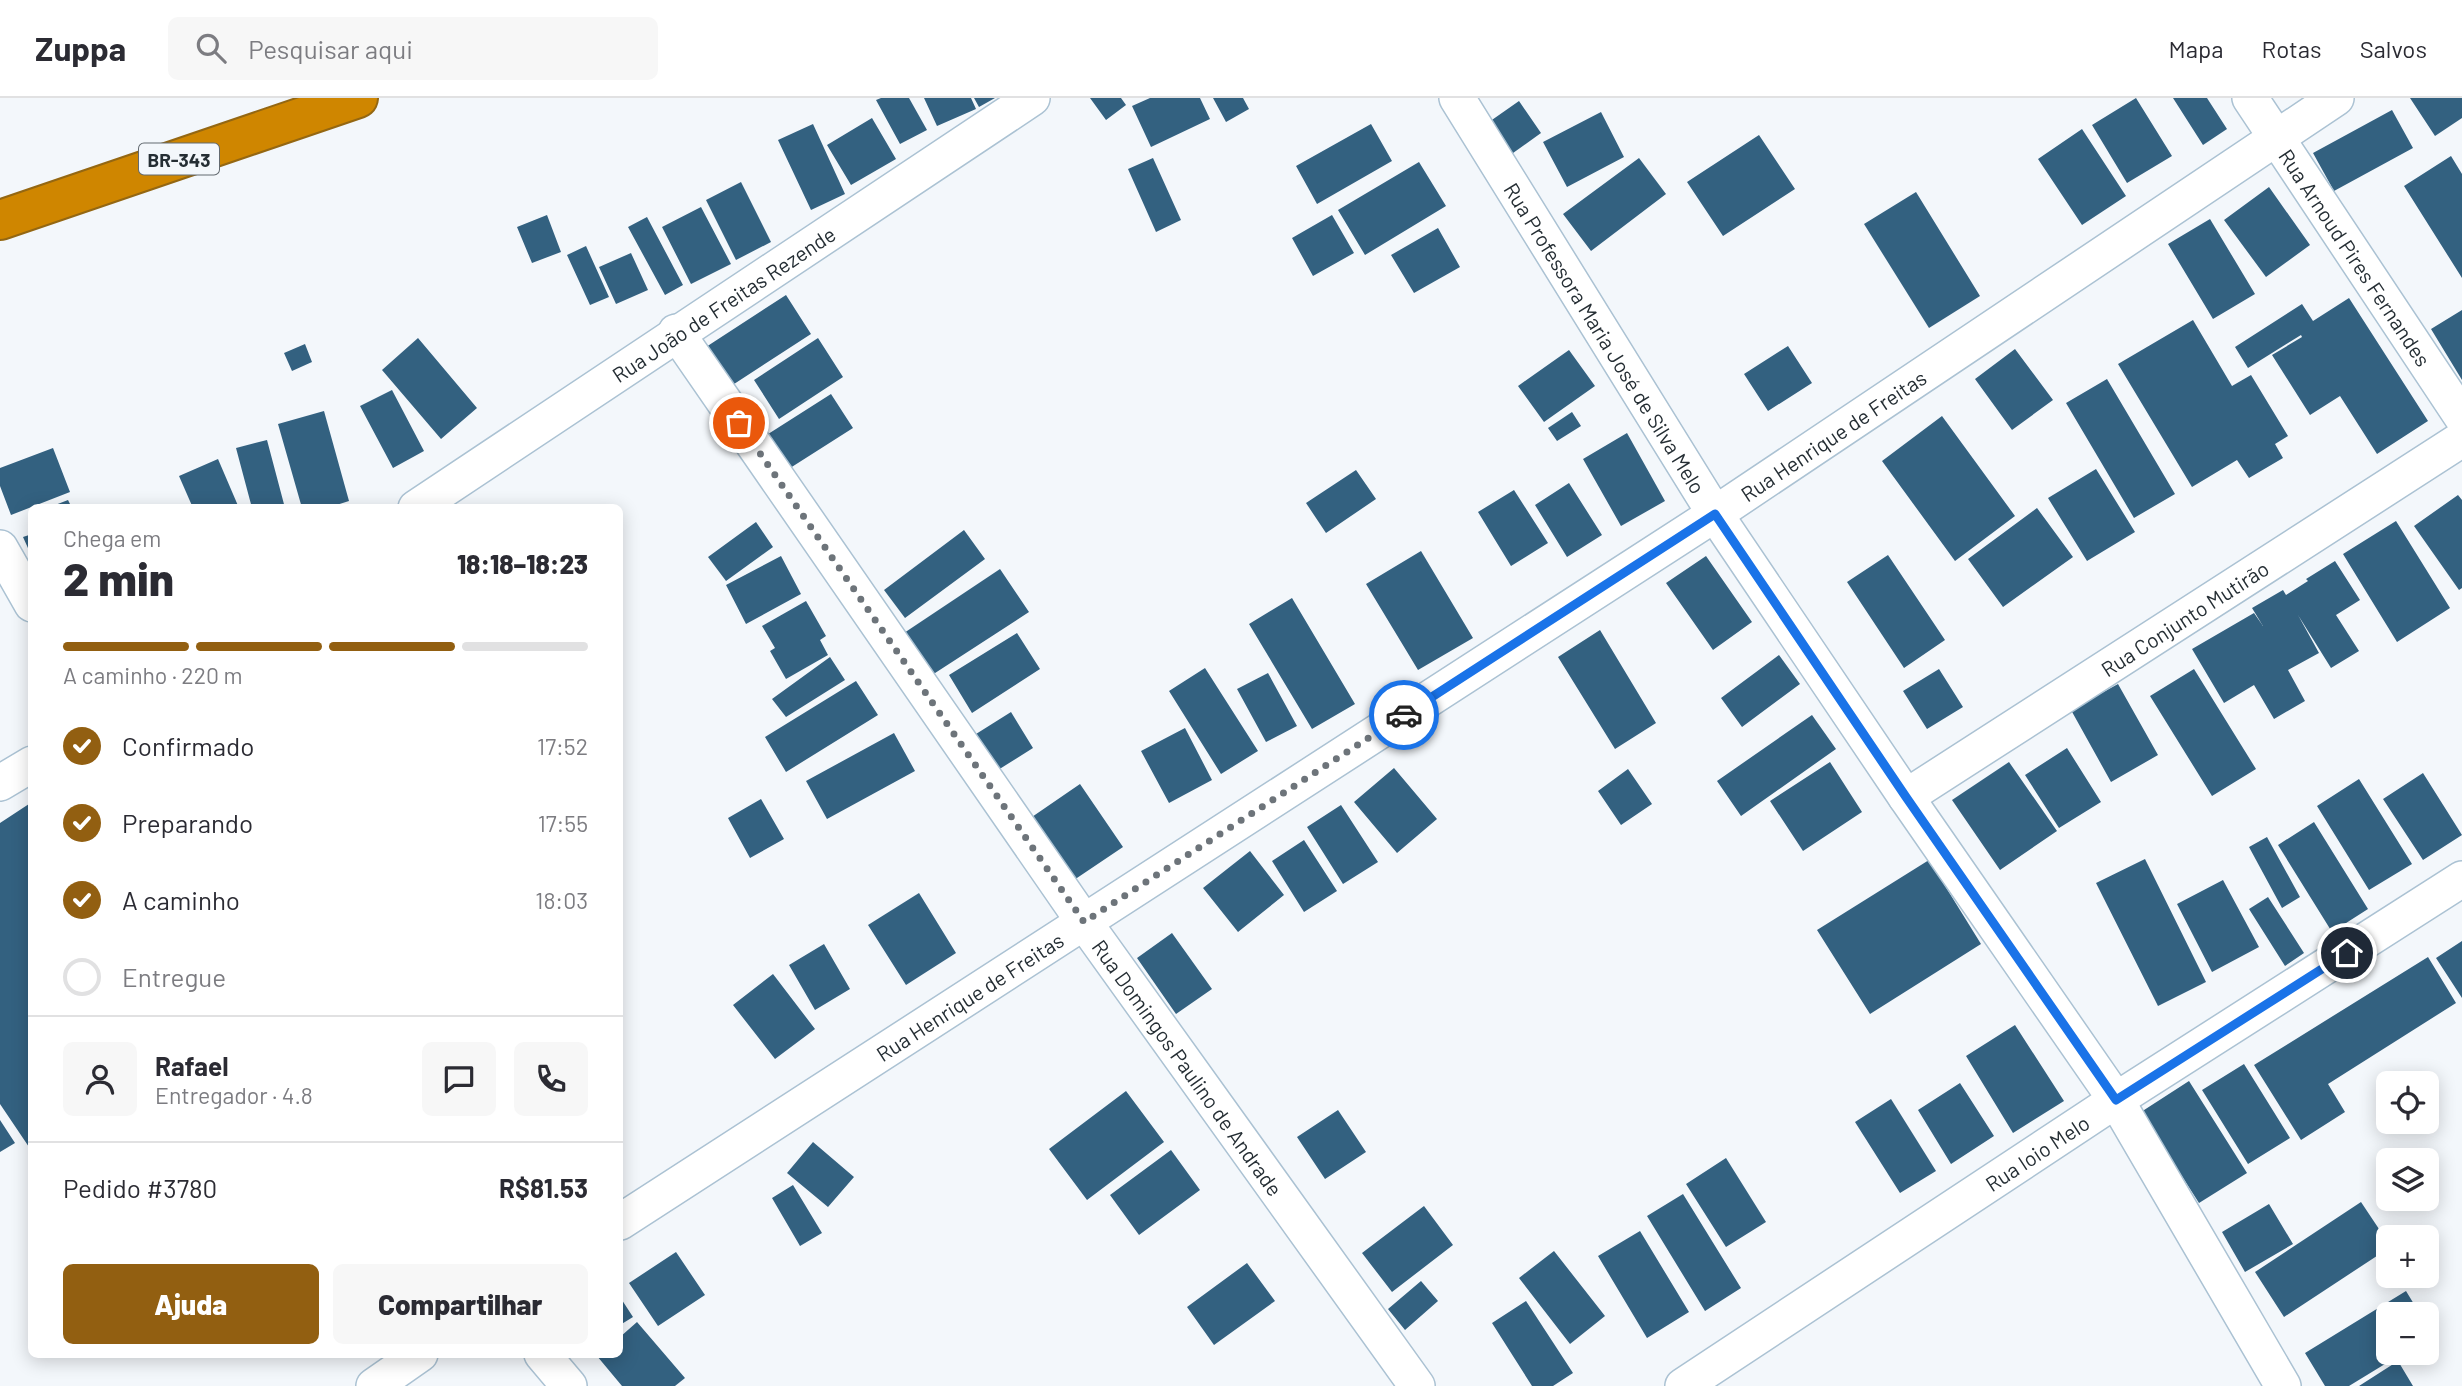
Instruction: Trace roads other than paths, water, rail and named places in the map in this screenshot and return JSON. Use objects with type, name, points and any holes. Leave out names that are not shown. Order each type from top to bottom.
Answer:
[{"type":"highway","name":"BR-343","points":[[0,220],[358,98]]},
{"type":"street","name":"Rua João de Freitas Rezende","points":[[422,504],[1032,98]]},
{"type":"street","name":"Rua Professora Maria José de Silva Melo","points":[[1457,98],[1715,514],[1906,797],[2116,1100],[2283,1386]]},
{"type":"street","name":"Rua Arnoud Pires Fernandes","points":[[2250,98],[2462,417]]},
{"type":"street","name":"Rua Henrique de Freitas","points":[[623,1220],[1715,514],[2336,98]]},
{"type":"street","name":"Rua Domingos Paulino de Andrade","points":[[677,332],[1084,922],[1417,1386]]},
{"type":"street","name":"Rua Conjunto Mutirão","points":[[1906,797],[2462,439]]},
{"type":"street","points":[[0,548],[28,597]]},
{"type":"street","points":[[0,783],[28,766]]},
{"type":"street","name":"Rua Ioio Melo","points":[[1683,1386],[2116,1100],[2462,879]]},
{"type":"street","points":[[374,1386],[414,1358]]},
{"type":"street","points":[[545,1358],[569,1386]]}]
